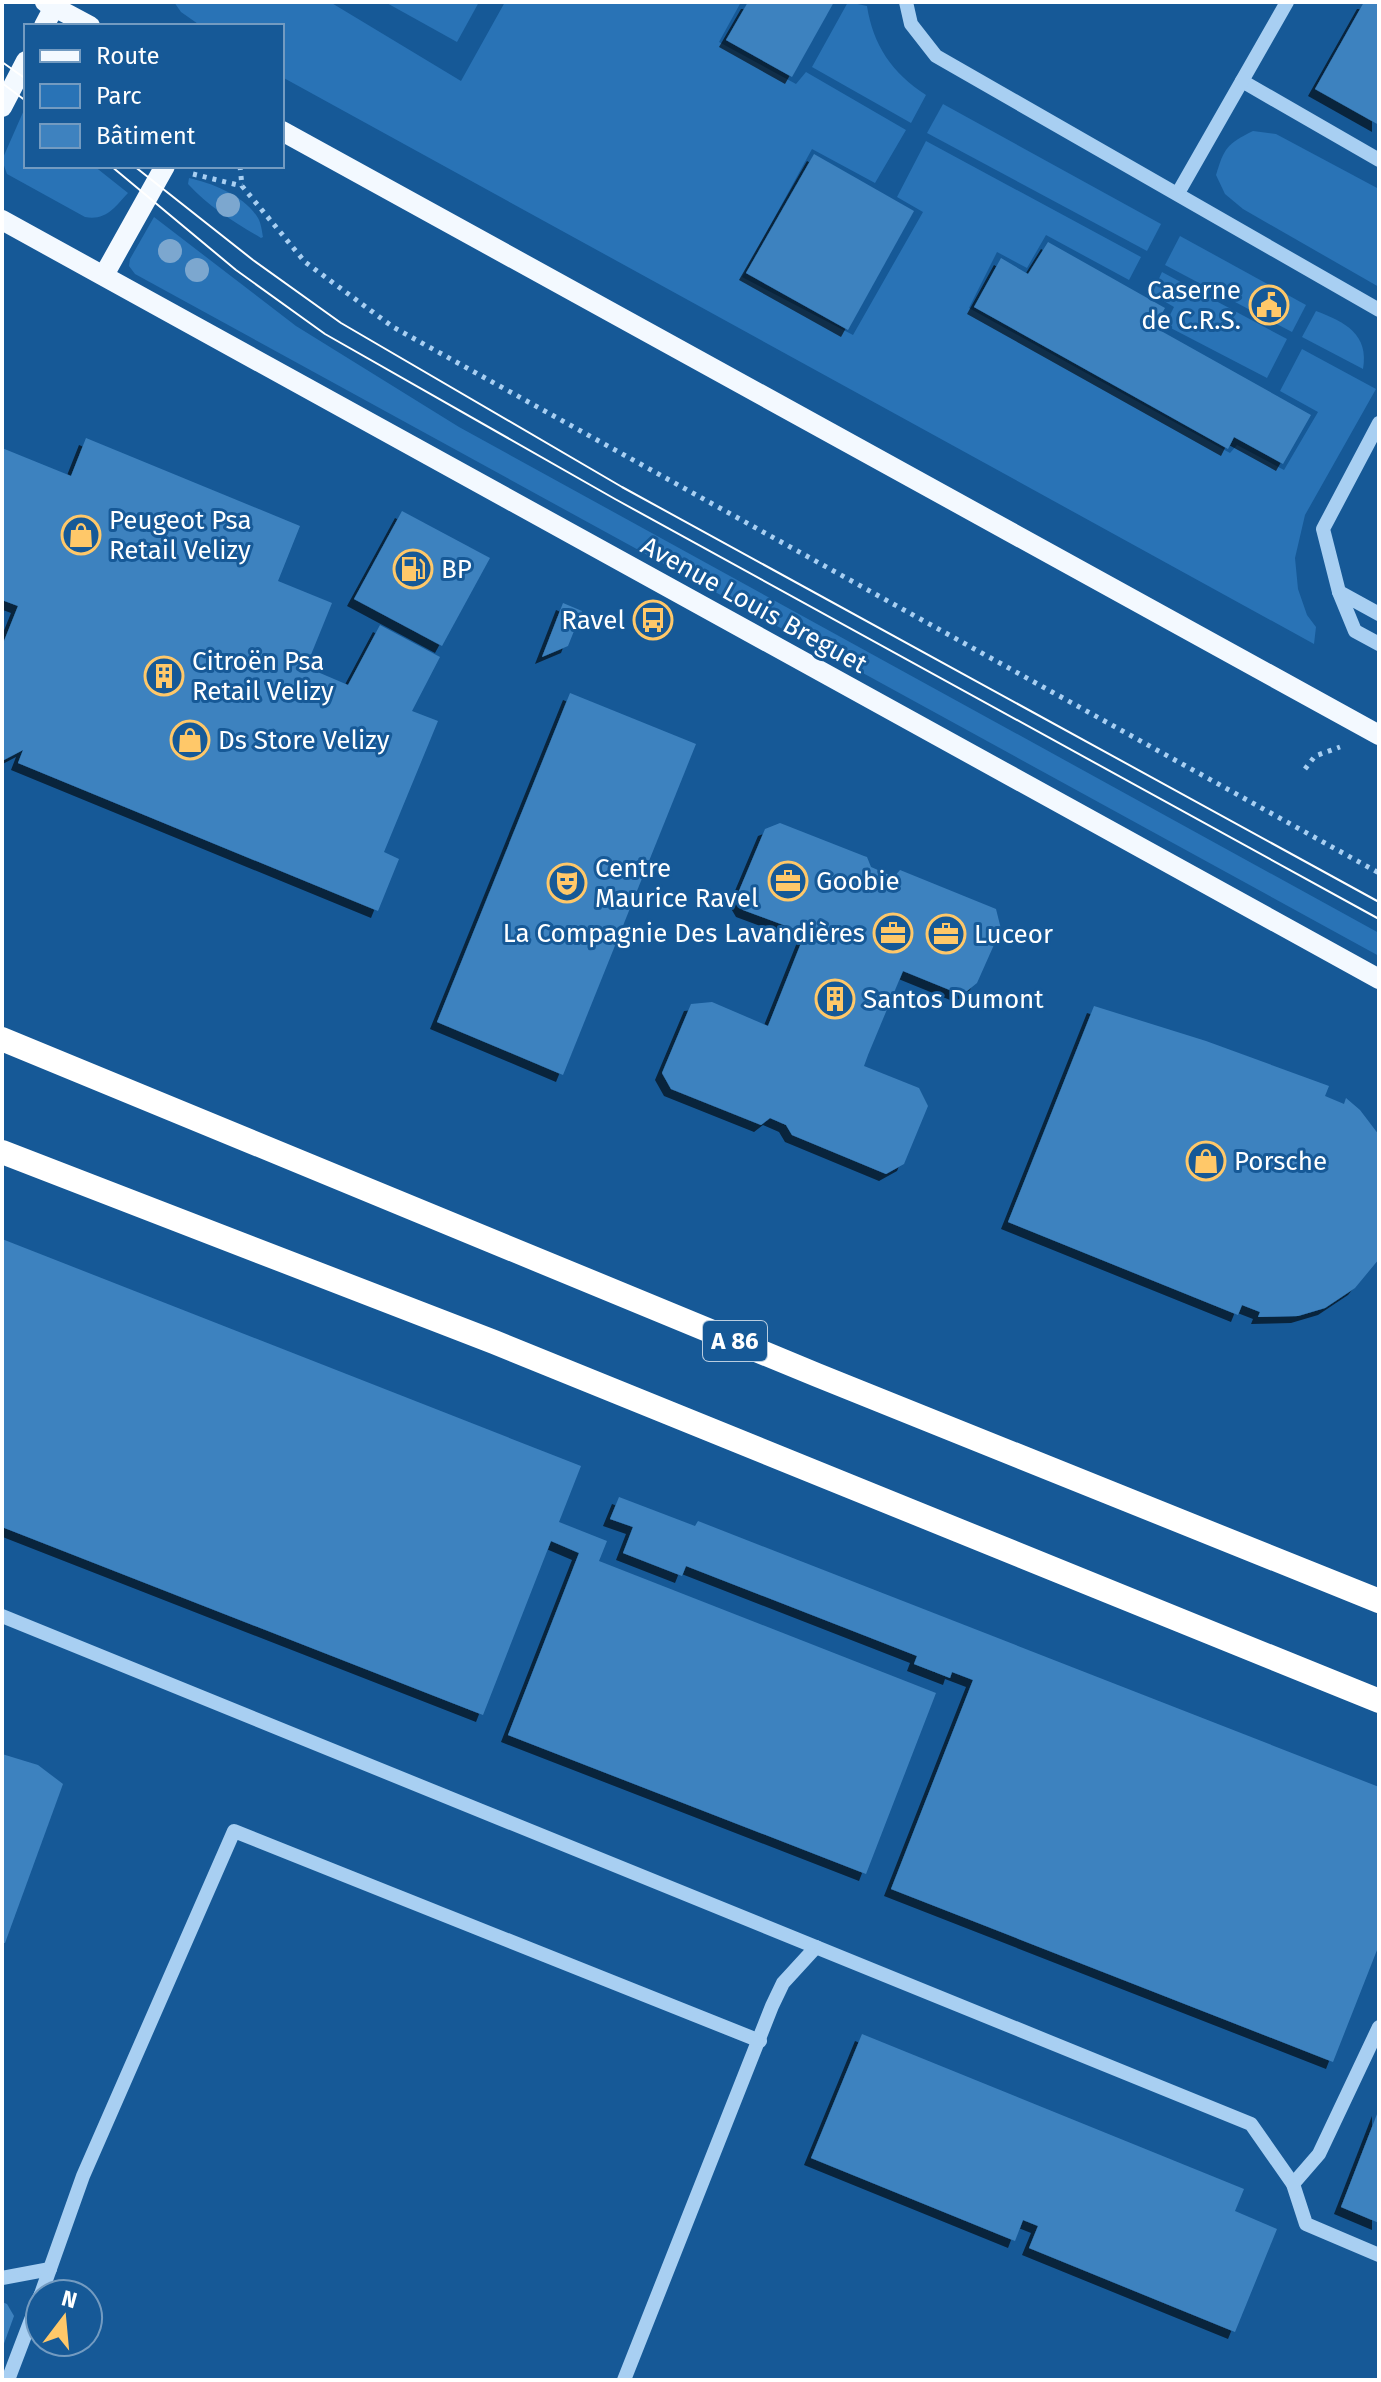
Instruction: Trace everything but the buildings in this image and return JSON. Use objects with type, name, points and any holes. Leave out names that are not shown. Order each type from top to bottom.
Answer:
[{"type":"highway","name":"A 86","points":[[2,1039],[802,1369],[1379,1601]]},
{"type":"highway","points":[[2,1152],[508,1348],[1379,1701]]},
{"type":"main road","points":[[45,24],[51,4],[86,24]]},
{"type":"main road","points":[[2,107],[24,65]]},
{"type":"main road","points":[[284,132],[1379,735]]},
{"type":"main road","points":[[104,275],[163,168]]},
{"type":"main road","name":"Avenue Louis Breguet","points":[[2,220],[1379,979]]},
{"type":"street","points":[[906,2],[911,24],[936,56],[1379,310]]},
{"type":"street","points":[[1178,193],[1287,2]]},
{"type":"street","points":[[1242,81],[1379,160]]},
{"type":"street","points":[[1379,423],[1323,529],[1339,592],[1355,631],[1379,644]]},
{"type":"street","points":[[1339,592],[1379,614]]},
{"type":"street","points":[[2,1616],[1251,2124],[1293,2184],[1306,2224],[1379,2255]]},
{"type":"street","points":[[47,2278],[83,2176],[234,1831],[760,2041]]},
{"type":"street","points":[[624,2380],[783,1983],[816,1947]]},
{"type":"street","points":[[1293,2184],[1319,2154],[1379,2027]]},
{"type":"street","points":[[2,2278],[50,2269]]},
{"type":"street","points":[[8,2380],[24,2338]]},
{"type":"path","points":[[168,168],[242,186]]},
{"type":"path","points":[[240,168],[242,186],[305,262],[393,327],[1379,873]]},
{"type":"path","points":[[1305,769],[1315,756],[1341,747]]},
{"type":"green space","points":[[174,2],[330,2],[461,81],[505,2],[741,2],[719,42],[796,84],[806,72],[906,130],[875,183],[812,149],[742,277],[853,335],[923,212],[897,197],[926,141],[1141,257],[1129,280],[1046,235],[1027,268],[997,252],[969,308],[1230,453],[1237,445],[1284,470],[1318,412],[1280,391],[1302,349],[1376,389],[1305,515],[1295,558],[1298,589],[1307,615],[1316,627],[1314,644],[284,78],[284,24],[198,24],[181,12]]},
{"type":"green space","points":[[385,2],[479,2],[457,42]]},
{"type":"green space","points":[[848,2],[867,6],[874,33],[886,57],[903,77],[926,95],[911,123],[812,67]]},
{"type":"green space","points":[[943,104],[1161,224],[1147,251],[927,133]]},
{"type":"green space","points":[[24,110],[24,168],[97,168],[128,193],[104,215],[85,217],[7,174],[2,160]]},
{"type":"green space","points":[[1253,131],[1276,134],[1379,189],[1379,287],[1243,209],[1225,194],[1216,175],[1222,159],[1232,144]]},
{"type":"green space","points":[[189,178],[218,187],[245,203],[258,218],[263,237],[213,207],[188,184]]},
{"type":"green space","points":[[154,217],[296,326],[459,427],[1379,933],[1379,956],[135,274],[129,266],[130,259]]},
{"type":"green space","points":[[1180,236],[1306,305],[1292,332],[1165,265]]},
{"type":"green space","points":[[1162,272],[1287,339],[1267,378],[1165,325],[1174,307],[1152,294]]},
{"type":"green space","points":[[1316,311],[1353,331],[1362,347],[1363,369],[1302,337]]},
{"type":"tram line","points":[[2,62],[24,78]]},
{"type":"tram line","points":[[2,83],[24,100]]},
{"type":"tram line","points":[[113,168],[236,270],[325,334],[615,499],[1379,919]]},
{"type":"tram line","points":[[137,168],[253,260],[341,323],[622,487],[1379,902]]},
{"type":"place","name":"Caserne de C.R.S.","points":[[1269,305]]},
{"type":"place","name":"Peugeot Psa Retail Velizy","points":[[81,535]]},
{"type":"place","name":"BP","points":[[413,569]]},
{"type":"place","name":"Ravel","points":[[653,620]]},
{"type":"place","name":"Citroën Psa Retail Velizy","points":[[164,676]]},
{"type":"place","name":"Ds Store Velizy","points":[[190,740]]},
{"type":"place","name":"Goobie","points":[[788,881]]},
{"type":"place","name":"Centre Maurice Ravel","points":[[567,883]]},
{"type":"place","name":"La Compagnie Des Lavandières","points":[[893,933]]},
{"type":"place","name":"Luceor","points":[[946,934]]},
{"type":"place","name":"Santos Dumont","points":[[835,999]]},
{"type":"place","name":"Porsche","points":[[1206,1161]]}]
